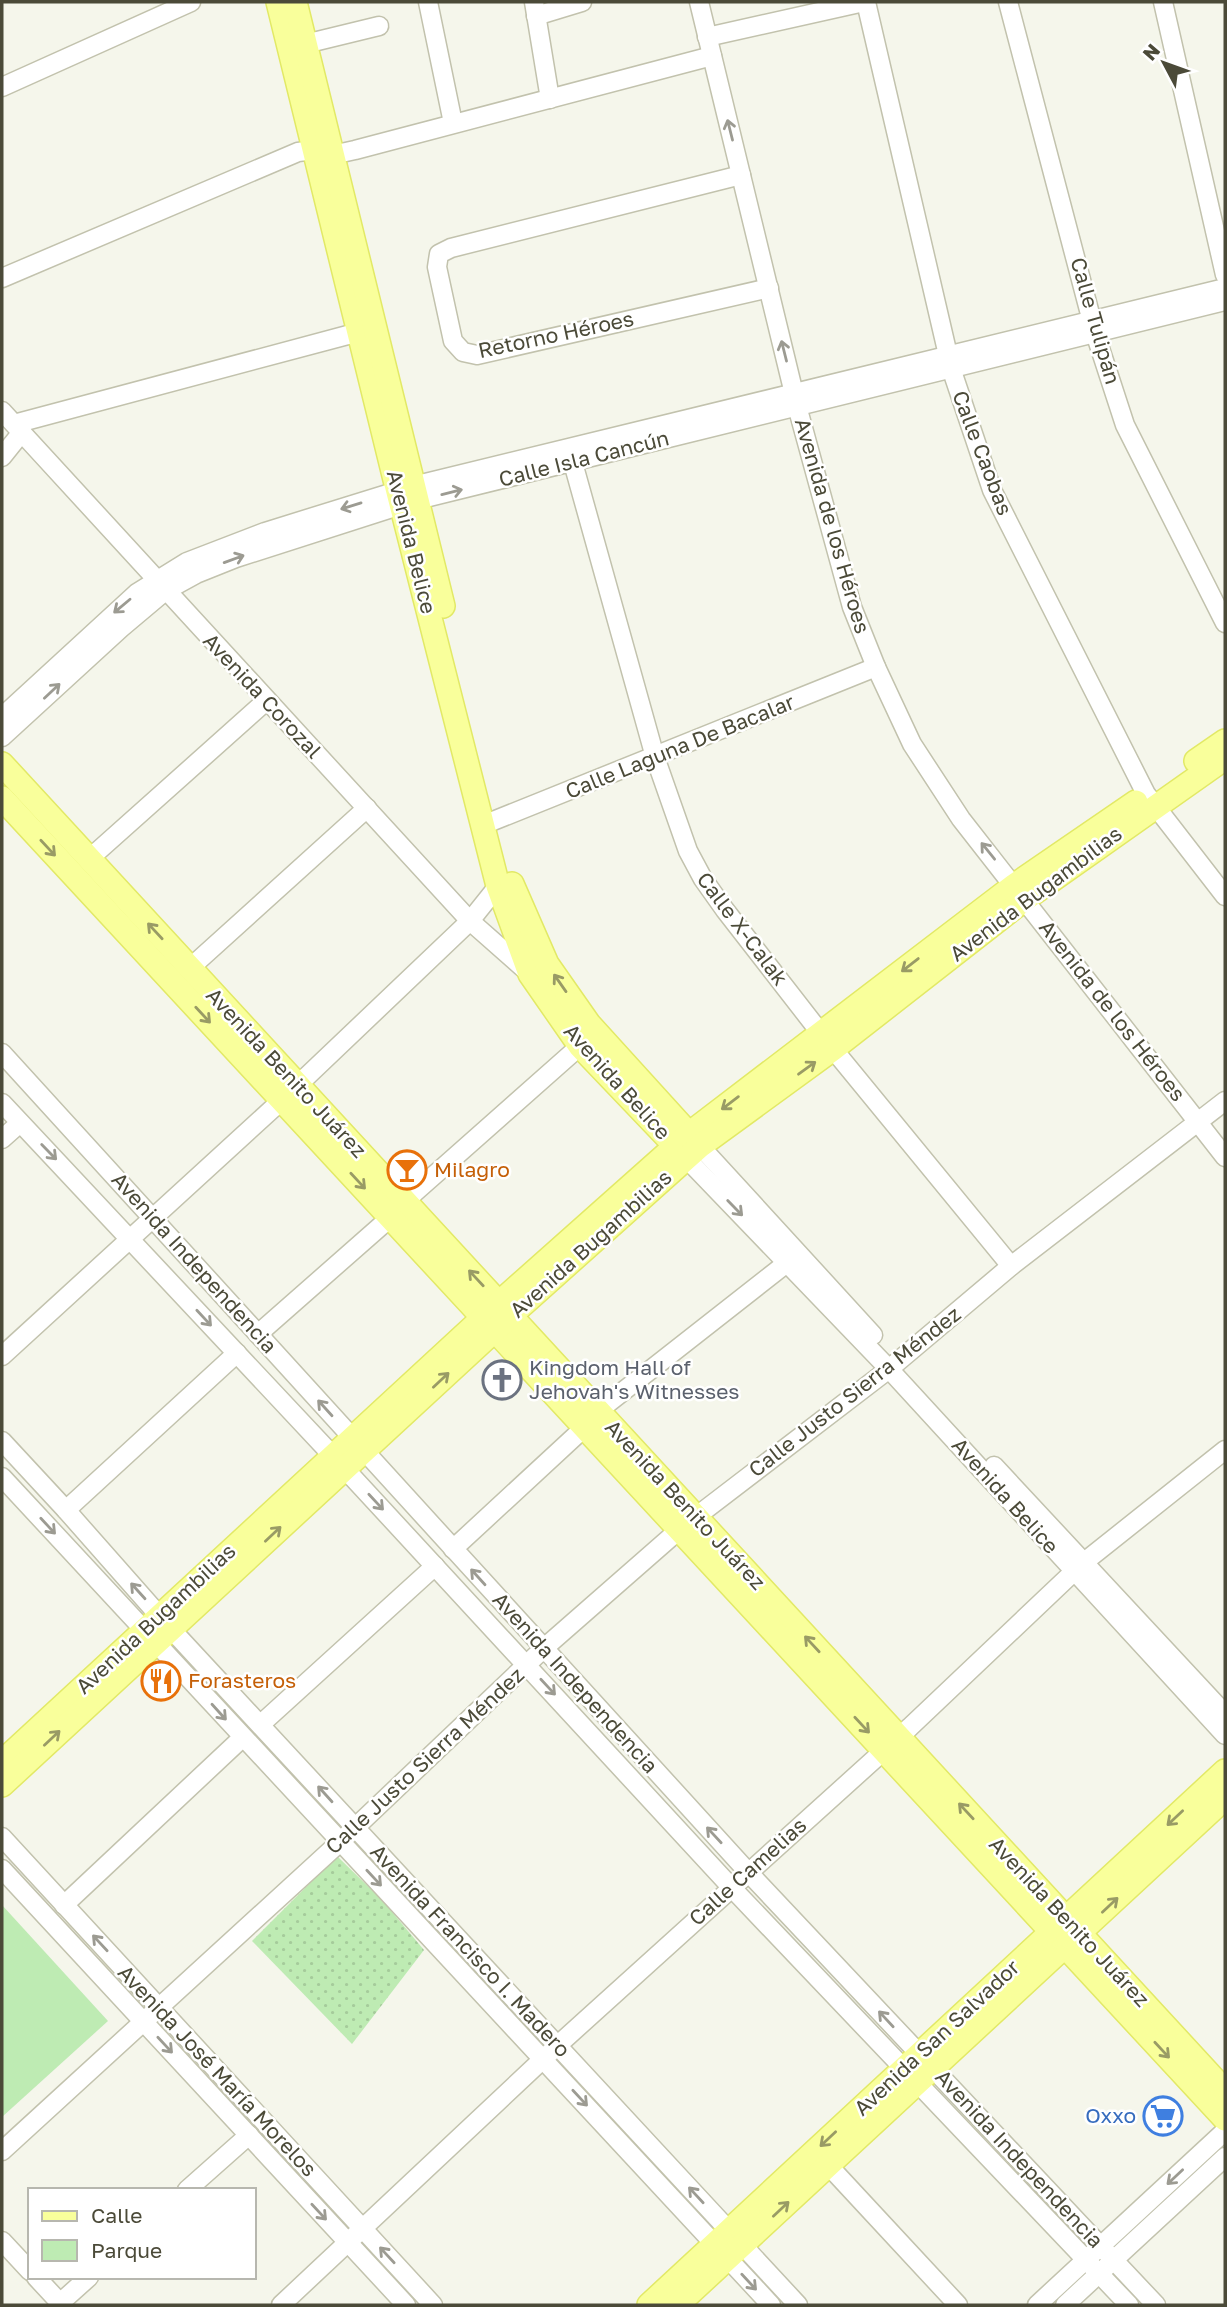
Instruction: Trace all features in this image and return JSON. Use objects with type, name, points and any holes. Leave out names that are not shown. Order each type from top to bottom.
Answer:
[{"type":"main road","name":"Avenida Belice","points":[[278,2],[323,152],[491,823],[511,882],[547,964],[589,1024],[688,1146]]},
{"type":"main road","name":"Avenida Belice","points":[[295,2],[359,332],[407,496]]},
{"type":"main road","name":"Avenida Bugambilias","points":[[2,1762],[158,1629],[497,1316],[688,1146],[1020,892],[1151,800],[1225,741]]},
{"type":"main road","name":"Avenida Bugambilias","points":[[1151,800],[1225,758]]},
{"type":"main road","name":"Avenida Benito Juárez","points":[[2,764],[190,968],[289,1092]]},
{"type":"main road","name":"Avenida Benito Juárez","points":[[2,798],[289,1092],[398,1209],[1066,1932],[1225,2119]]},
{"type":"main road","name":"Avenida Belice","points":[[491,823],[498,886],[530,974],[580,1046],[688,1146]]},
{"type":"main road","name":"Avenida Bugambilias","points":[[2,1785],[158,1629]]},
{"type":"main road","name":"Avenida San Salvador","points":[[677,2305],[728,2245],[1066,1932],[1225,1771]]},
{"type":"main road","name":"Avenida San Salvador","points":[[1066,1932],[1225,1798]]},
{"type":"main road","name":"Avenida Benito Juárez","points":[[1066,1932],[1225,2091]]},
{"type":"main road","name":"Avenida San Salvador","points":[[649,2305],[828,2165],[919,2068]]},
{"type":"street","points":[[2,87],[191,2]]},
{"type":"street","points":[[428,2],[453,123]]},
{"type":"street","points":[[550,99],[535,9],[582,2]]},
{"type":"street","name":"Avenida de los Héroes","points":[[699,2],[796,400],[852,607],[876,667],[912,744],[961,819],[1225,1157]]},
{"type":"street","points":[[707,37],[865,2]]},
{"type":"street","name":"Calle Caobas","points":[[865,2],[949,362],[992,490],[1151,800],[1225,896]]},
{"type":"street","name":"Calle Tulipán","points":[[1008,2],[1094,327],[1125,425],[1225,624]]},
{"type":"street","points":[[1163,2],[1225,275]]},
{"type":"street","points":[[305,44],[379,26]]},
{"type":"street","points":[[2,278],[298,152],[323,152],[453,123],[712,56]]},
{"type":"street","name":"Retorno Héroes","points":[[741,175],[451,248],[439,254],[437,267],[453,341],[463,352],[477,355],[769,288]]},
{"type":"street","name":"Calle Isla Cancún","points":[[1094,327],[1225,288]]},
{"type":"street","name":"Calle Isla Cancún","points":[[2,737],[121,628],[187,562],[265,532],[1094,327],[1225,301]]},
{"type":"street","points":[[2,457],[12,423],[359,332]]},
{"type":"street","name":"Avenida Corozal","points":[[12,423],[470,921],[530,974]]},
{"type":"street","name":"Calle X-Calak","points":[[571,455],[655,757],[688,851],[703,879],[827,1041],[1012,1266]]},
{"type":"street","name":"Calle Isla Cancún","points":[[2,717],[117,609],[161,586]]},
{"type":"street","name":"Calle Laguna De Bacalar","points":[[491,823],[876,667]]},
{"type":"street","points":[[89,859],[266,701]]},
{"type":"street","points":[[190,968],[367,808]]},
{"type":"street","points":[[2,1356],[470,921],[498,886]]},
{"type":"street","points":[[258,1334],[580,1046]]},
{"type":"street","name":"Avenida Independencia","points":[[2,1054],[748,1872],[1129,2305]]},
{"type":"street","name":"Calle Justo Sierra Méndez","points":[[2,2151],[340,1842],[543,1648],[688,1524],[893,1365],[1012,1266],[1225,1101]]},
{"type":"street","name":"Avenida Independencia","points":[[2,1102],[527,1664],[731,1887],[1100,2246],[1156,2305]]},
{"type":"street","points":[[2,1139],[20,1122]]},
{"type":"street","name":"Avenida Belice","points":[[688,1146],[788,1262],[893,1365]]},
{"type":"street","name":"Avenida Belice","points":[[688,1146],[1079,1568],[1225,1735]]},
{"type":"street","points":[[453,1549],[592,1419],[788,1262]]},
{"type":"street","points":[[66,1510],[237,1353]]},
{"type":"street","name":"Avenida Francisco I. Madero","points":[[2,1441],[66,1510],[242,1738],[545,2059],[728,2245],[798,2305]]},
{"type":"street","name":"Calle Camelias","points":[[281,2305],[558,2045],[892,1743],[1079,1568],[1225,1450]]},
{"type":"street","name":"Avenida Francisco I. Madero","points":[[2,1476],[158,1629],[261,1724],[558,2045],[728,2245],[771,2305]]},
{"type":"street","points":[[261,1724],[435,1566]]},
{"type":"street","name":"Avenida Belice","points":[[1079,1568],[1225,1714]]},
{"type":"street","points":[[64,1905],[242,1738]]},
{"type":"street","name":"Avenida José María Morelos","points":[[2,1837],[433,2305]]},
{"type":"street","name":"Avenida José María Morelos","points":[[2,1869],[406,2305]]},
{"type":"street","points":[[1037,2305],[1225,2131]]},
{"type":"street","points":[[189,2188],[248,2135]]},
{"type":"street","points":[[1065,2305],[1225,2157]]},
{"type":"street","points":[[828,2165],[958,2305]]},
{"type":"street","points":[[2,2241],[28,2269]]},
{"type":"street","points":[[38,2279],[61,2304],[87,2279]]},
{"type":"green space","points":[[337,1856],[382,1900],[424,1950],[352,2044],[252,1941]]},
{"type":"green space","points":[[2,1905],[108,2021],[2,2117]]},
{"type":"place","name":"Milagro","points":[[407,1170]]},
{"type":"place","name":"Kingdom Hall of Jehovah's Witnesses","points":[[502,1380]]},
{"type":"place","name":"Forasteros","points":[[161,1681]]},
{"type":"place","name":"Oxxo","points":[[1163,2116]]}]
